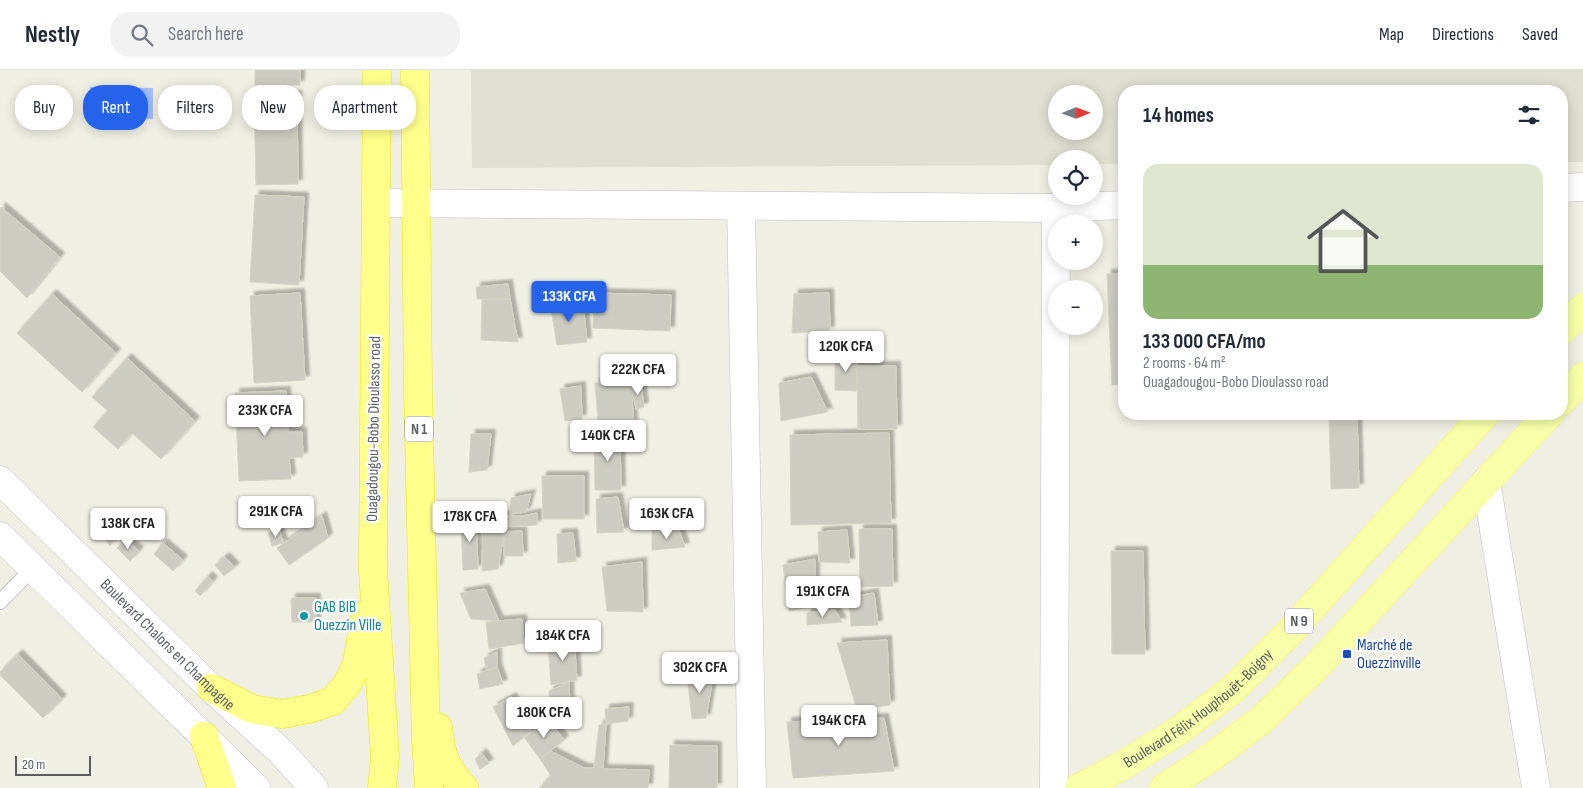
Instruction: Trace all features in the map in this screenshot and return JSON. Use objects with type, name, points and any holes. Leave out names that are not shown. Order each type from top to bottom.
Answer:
[{"type":"highway","name":"Ouagadougou-Bobo Dioulasso road","points":[[377,70],[373,570],[384,748],[382,788]]},
{"type":"highway","name":"N 1","points":[[414,70],[426,739],[429,788]]},
{"type":"highway","points":[[211,688],[252,709],[282,714],[309,709],[333,701],[348,683],[357,664],[373,570]]},
{"type":"highway","points":[[424,612],[441,753],[451,773],[464,788]]},
{"type":"highway","points":[[204,736],[222,788]]},
{"type":"main road","points":[[1568,324],[1583,308]]},
{"type":"main road","points":[[1568,393],[1583,377]]},
{"type":"main road","name":"Boulevard Félix Houphouët-Boigny","points":[[1079,788],[1120,767],[1181,730],[1233,689],[1290,632],[1480,420]]},
{"type":"main road","points":[[1164,788],[1213,756],[1260,720],[1315,668],[1543,420]]},
{"type":"main road","points":[[1374,539],[1400,574]]},
{"type":"main road","points":[[1290,632],[1315,668]]},
{"type":"street","points":[[1568,188],[1583,187]]},
{"type":"street","points":[[377,203],[1056,208],[1118,206]]},
{"type":"street","points":[[741,206],[752,788]]},
{"type":"street","points":[[1054,788],[1056,208]]},
{"type":"street","name":"Boulevard Chalons en Champagne","points":[[0,480],[211,688],[280,751],[314,788]]},
{"type":"street","points":[[1486,482],[1536,788]]},
{"type":"street","points":[[0,536],[253,785],[280,751]]},
{"type":"lane","points":[[0,602],[33,568]]},
{"type":"shaded area","points":[[471,70],[1583,70],[1583,162],[1568,162],[1568,85],[1118,85],[1118,164],[1103,164],[1103,150],[1048,150],[1048,165],[472,168]]},
{"type":"water","points":[[148,88],[153,88],[153,119],[148,119]]},
{"type":"building","points":[[255,70],[300,70],[300,85],[255,85]]},
{"type":"building","points":[[255,130],[297,130],[298,184],[256,185]]},
{"type":"building","points":[[255,195],[304,197],[299,285],[250,282]]},
{"type":"building","points":[[1,207],[60,257],[27,298],[0,271]]},
{"type":"building","points":[[1107,274],[1118,274],[1118,384],[1112,385]]},
{"type":"building","points":[[508,284],[510,299],[477,299],[476,287]]},
{"type":"building","points":[[300,293],[305,380],[254,383],[250,296]]},
{"type":"building","points":[[594,293],[671,295],[670,331],[593,328]]},
{"type":"building","points":[[829,293],[830,331],[792,333],[794,294]]},
{"type":"building","points":[[52,294],[116,353],[82,392],[17,333]]},
{"type":"building","points":[[482,299],[510,299],[518,342],[481,340]]},
{"type":"building","points":[[550,303],[583,303],[587,342],[557,345]]},
{"type":"building","points":[[857,355],[857,391],[835,390],[835,356]]},
{"type":"building","points":[[127,358],[195,421],[161,459],[132,433],[118,449],[93,427],[108,411],[92,397]]},
{"type":"building","points":[[857,366],[896,366],[897,429],[858,429]]},
{"type":"building","points":[[811,377],[828,412],[781,421],[779,383]]},
{"type":"building","points":[[595,383],[632,383],[633,424],[598,421]]},
{"type":"building","points":[[641,384],[644,407],[636,409],[632,387]]},
{"type":"building","points":[[581,386],[582,419],[565,421],[560,389]]},
{"type":"building","points":[[286,391],[288,432],[302,432],[303,457],[289,458],[291,479],[239,481],[235,393]]},
{"type":"building","points":[[1329,420],[1357,420],[1359,488],[1331,489]]},
{"type":"building","points":[[889,433],[891,523],[791,525],[790,435]]},
{"type":"building","points":[[471,434],[491,434],[487,470],[469,472]]},
{"type":"building","points":[[620,434],[621,490],[595,490],[594,435]]},
{"type":"building","points":[[542,476],[584,476],[584,519],[543,519]]},
{"type":"building","points":[[531,494],[526,512],[510,514],[511,498]]},
{"type":"building","points":[[618,497],[624,532],[597,533],[596,499]]},
{"type":"building","points":[[537,513],[537,525],[494,527],[492,515],[523,516]]},
{"type":"building","points":[[476,515],[478,569],[463,570],[461,519]]},
{"type":"building","points":[[322,516],[328,538],[289,565],[277,548]]},
{"type":"building","points":[[118,523],[118,535],[110,546],[101,533]]},
{"type":"building","points":[[505,526],[498,569],[482,571],[483,528]]},
{"type":"building","points":[[279,529],[283,543],[272,546],[268,533]]},
{"type":"building","points":[[859,529],[892,529],[893,586],[860,587]]},
{"type":"building","points":[[652,530],[679,530],[685,547],[652,550]]},
{"type":"building","points":[[847,530],[850,563],[819,562],[818,532]]},
{"type":"building","points":[[522,531],[523,556],[504,556],[504,532]]},
{"type":"building","points":[[573,533],[576,561],[558,563],[557,534]]},
{"type":"building","points":[[125,539],[139,551],[130,561],[117,548]]},
{"type":"building","points":[[163,543],[183,560],[173,571],[154,554]]},
{"type":"building","points":[[1111,551],[1143,551],[1145,654],[1112,654]]},
{"type":"building","points":[[225,557],[235,567],[224,576],[215,565]]},
{"type":"building","points":[[815,559],[815,606],[789,611],[783,565]]},
{"type":"building","points":[[642,562],[643,612],[607,611],[602,567]]},
{"type":"building","points":[[208,576],[213,581],[200,596],[195,591]]},
{"type":"building","points":[[485,589],[499,621],[471,619],[460,593]]},
{"type":"building","points":[[874,593],[878,625],[851,626],[849,597]]},
{"type":"building","name":"GAB BIB Ouezzin Ville","points":[[291,598],[316,598],[316,622],[292,622]]},
{"type":"building","points":[[835,610],[842,622],[807,625],[807,613]]},
{"type":"building","points":[[522,619],[524,643],[489,649],[486,622]]},
{"type":"building","points":[[574,637],[577,680],[551,685],[548,645]]},
{"type":"building","points":[[887,640],[890,705],[857,710],[837,643]]},
{"type":"building","points":[[497,652],[497,667],[487,671],[484,658]]},
{"type":"building","points":[[18,654],[62,699],[43,718],[0,675],[0,672]]},
{"type":"building","points":[[497,667],[503,684],[480,689],[477,674]]},
{"type":"building","points":[[714,671],[706,718],[692,719],[687,676]]},
{"type":"building","points":[[569,682],[570,706],[550,709],[549,691]]},
{"type":"building","points":[[512,697],[531,731],[513,746],[493,707]]},
{"type":"building","points":[[629,707],[628,721],[606,724],[605,709]]},
{"type":"building","points":[[884,718],[894,771],[793,778],[787,722]]},
{"type":"building","points":[[550,721],[564,740],[540,759],[524,737]]},
{"type":"building","points":[[606,724],[603,769],[649,770],[648,788],[539,788],[551,776],[540,759],[550,751],[584,768],[594,768],[599,725]]},
{"type":"building","points":[[670,745],[717,746],[717,788],[669,788]]},
{"type":"building","points":[[482,753],[489,763],[480,769],[475,759]]},
{"type":"place","name":"GAB BIB Ouezzin Ville","points":[[304,616]]},
{"type":"place","name":"Marché de Ouezzinville","points":[[1347,654]]}]
